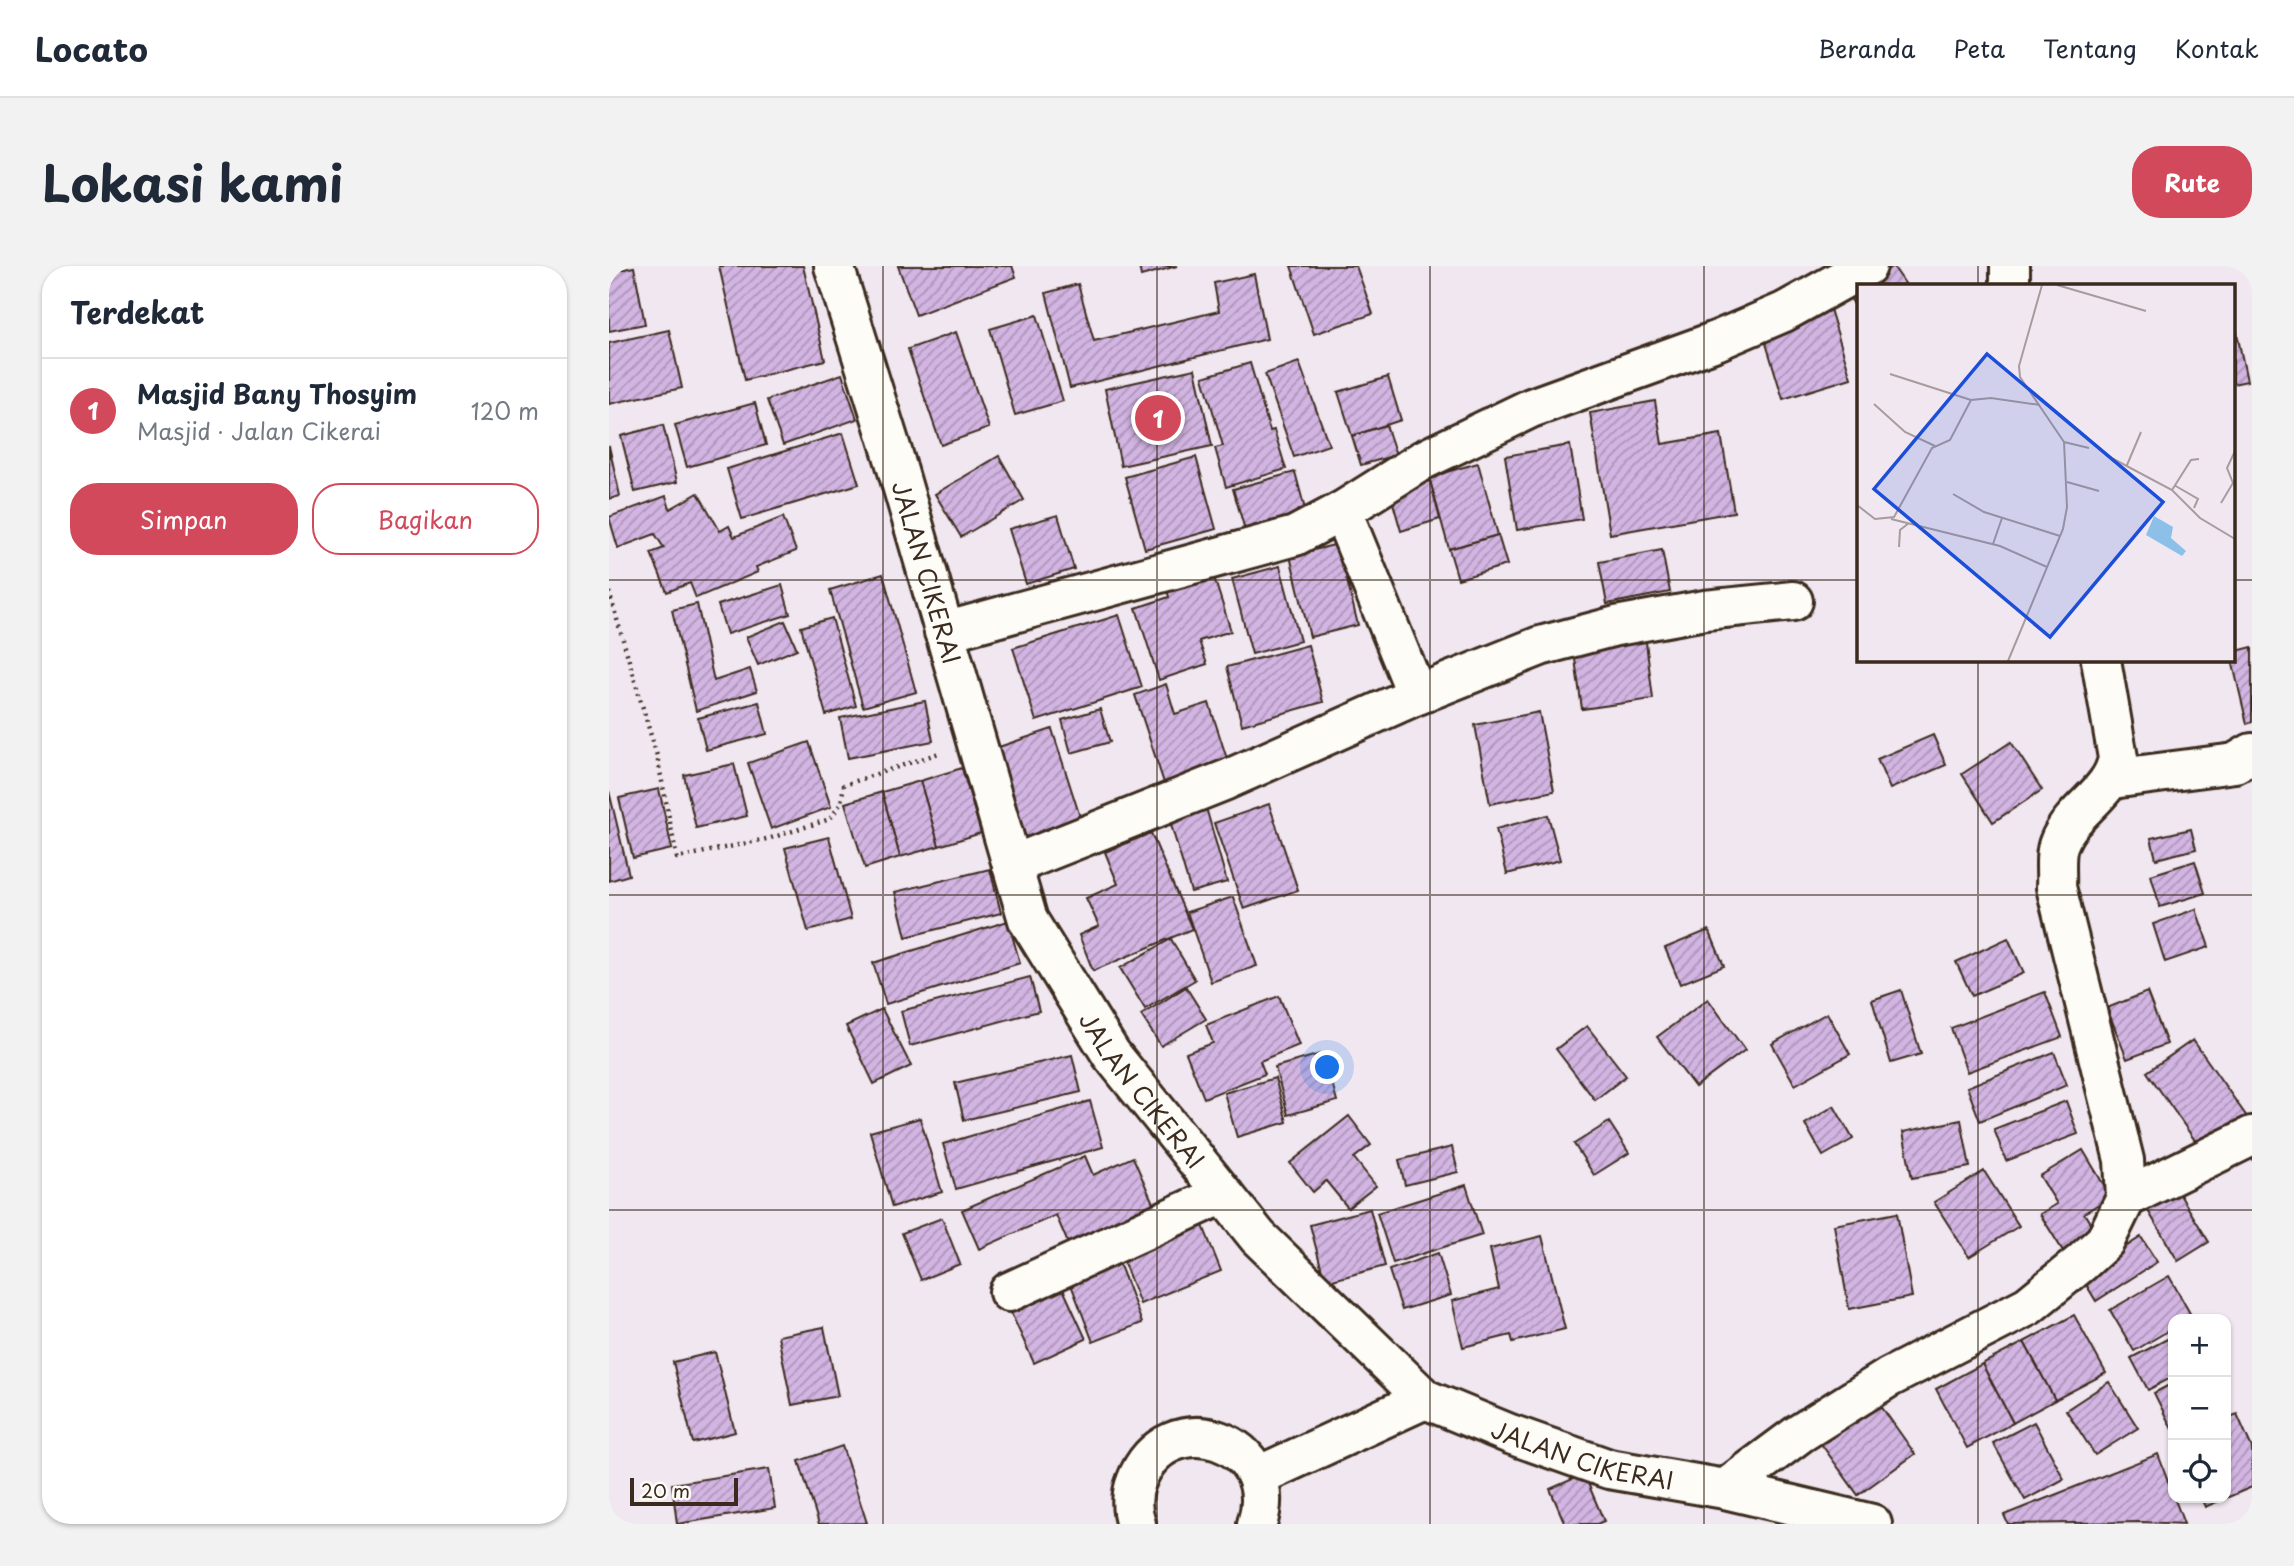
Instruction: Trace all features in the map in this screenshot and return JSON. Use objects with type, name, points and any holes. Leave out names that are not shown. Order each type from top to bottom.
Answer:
[{"type":"street","name":"JALAN CIKERAI","points":[[834,266],[1028,920],[1111,1054],[1258,1237],[1426,1399],[1510,1434],[1609,1469],[1725,1489],[1872,1524]]},
{"type":"street","points":[[944,632],[1187,563],[1249,551],[1295,536],[1342,511],[1423,460],[1531,408],[1716,341],[1784,312],[1867,266]]},
{"type":"street","points":[[2010,266],[2010,284]]},
{"type":"street","points":[[1342,511],[1417,695]]},
{"type":"street","points":[[1012,866],[1226,780],[1417,695],[1540,646],[1616,625],[1705,610],[1793,601]]},
{"type":"street","points":[[1725,1489],[1799,1434],[1888,1378],[2028,1306],[2105,1241],[2126,1198],[2124,1160],[2056,887],[2058,845],[2070,822],[2112,779],[2118,758],[2101,662]]},
{"type":"street","points":[[2112,779],[2235,763],[2252,753]]},
{"type":"street","points":[[2126,1198],[2252,1136]]},
{"type":"street","points":[[1009,1292],[1223,1194]]},
{"type":"street","points":[[1258,1476],[1426,1399]]},
{"type":"street","points":[[1130,1523],[1132,1492],[1142,1466],[1162,1446],[1190,1436],[1217,1438],[1242,1453],[1258,1476],[1263,1506],[1257,1524]]},
{"type":"path","points":[[609,592],[657,757],[677,858],[771,838],[830,819],[841,803],[844,785],[977,742]]},
{"type":"building","points":[[719,266],[803,266],[825,360],[745,380]]},
{"type":"building","points":[[898,266],[1012,266],[1016,277],[916,315]]},
{"type":"building","points":[[1139,266],[1177,266],[1141,276]]},
{"type":"building","points":[[1291,266],[1356,266],[1373,314],[1314,334]]},
{"type":"building","points":[[1893,266],[1905,284],[1866,284]]},
{"type":"building","points":[[634,267],[645,324],[609,331],[609,272]]},
{"type":"building","points":[[1254,274],[1267,339],[1070,388],[1046,293],[1078,284],[1094,341],[1219,311],[1214,283]]},
{"type":"building","points":[[1857,291],[1857,309],[1849,296]]},
{"type":"building","points":[[1829,306],[1851,378],[1783,399],[1761,327]]},
{"type":"building","points":[[1037,315],[1063,401],[1015,415],[990,329]]},
{"type":"building","points":[[2235,324],[2247,381],[2235,384]]},
{"type":"building","points":[[669,330],[682,388],[609,404],[609,343]]},
{"type":"building","points":[[956,332],[989,428],[941,445],[908,349]]},
{"type":"building","points":[[1299,362],[1329,445],[1294,457],[1265,374]]},
{"type":"building","points":[[1250,363],[1270,431],[1274,430],[1286,469],[1226,487],[1215,448],[1223,446],[1203,377]]},
{"type":"building","points":[[1195,369],[1212,446],[1121,466],[1105,389]]},
{"type":"building","points":[[842,374],[857,419],[783,445],[767,400]]},
{"type":"building","points":[[1388,377],[1401,420],[1352,436],[1338,392]]},
{"type":"building","points":[[1655,401],[1662,444],[1721,434],[1734,512],[1610,534],[1590,413]]},
{"type":"building","points":[[755,403],[766,445],[687,467],[675,425]]},
{"type":"building","points":[[663,425],[677,482],[635,492],[621,436]]},
{"type":"building","points":[[1386,425],[1396,455],[1361,465],[1352,436]]},
{"type":"building","points":[[843,433],[859,484],[742,519],[727,469]]},
{"type":"building","points":[[1570,445],[1582,519],[1517,530],[1505,456]]},
{"type":"building","points":[[609,446],[620,496],[609,499]]},
{"type":"building","points":[[999,456],[1024,500],[961,537],[935,494]]},
{"type":"building","points":[[1196,457],[1216,529],[1145,549],[1125,477]]},
{"type":"building","points":[[1478,463],[1498,535],[1449,549],[1429,477]]},
{"type":"building","points":[[1295,472],[1306,513],[1245,530],[1233,489]]},
{"type":"building","points":[[1429,477],[1440,519],[1401,531],[1389,489]]},
{"type":"building","points":[[698,493],[720,531],[729,526],[734,537],[783,517],[796,551],[756,567],[758,572],[696,598],[690,583],[667,592],[651,553],[664,548],[655,534],[618,548],[609,517],[666,496],[670,509]]},
{"type":"building","points":[[1058,515],[1074,569],[1026,584],[1009,529]]},
{"type":"building","points":[[1498,535],[1507,565],[1458,579],[1449,549]]},
{"type":"building","points":[[1338,544],[1358,625],[1310,637],[1290,556]]},
{"type":"building","points":[[1662,550],[1670,592],[1607,604],[1599,562]]},
{"type":"building","points":[[1280,566],[1300,641],[1252,654],[1232,579]]},
{"type":"building","points":[[1212,571],[1231,631],[1199,641],[1207,664],[1159,680],[1136,608],[1169,597],[1166,586]]},
{"type":"building","points":[[883,574],[916,692],[863,707],[830,590]]},
{"type":"building","points":[[782,585],[790,614],[727,634],[718,605]]},
{"type":"building","points":[[697,604],[714,681],[750,669],[757,691],[696,711],[672,610]]},
{"type":"building","points":[[1119,615],[1142,687],[1036,721],[1013,648]]},
{"type":"building","points":[[832,618],[856,706],[826,715],[801,627]]},
{"type":"building","points":[[785,621],[797,649],[758,665],[746,637]]},
{"type":"building","points":[[1645,634],[1653,699],[1582,709],[1573,645]]},
{"type":"building","points":[[1308,645],[1323,702],[1242,725],[1227,667]]},
{"type":"building","points":[[2252,647],[2252,722],[2247,724],[2232,662],[2235,662],[2235,651]]},
{"type":"building","points":[[1166,684],[1175,714],[1209,703],[1229,765],[1165,786],[1135,695]]},
{"type":"building","points":[[925,701],[933,741],[848,758],[840,718]]},
{"type":"building","points":[[759,702],[767,734],[706,750],[698,718]]},
{"type":"building","points":[[1100,709],[1110,742],[1071,753],[1062,720]]},
{"type":"building","points":[[1539,712],[1554,791],[1490,804],[1475,725]]},
{"type":"building","points":[[1052,729],[1082,823],[1027,841],[996,748]]},
{"type":"building","points":[[1933,735],[1946,765],[1890,789],[1877,759]]},
{"type":"building","points":[[809,742],[831,807],[771,829],[748,763]]},
{"type":"building","points":[[2011,742],[2042,790],[1993,822],[1962,774]]},
{"type":"building","points":[[734,764],[747,816],[696,828],[684,775]]},
{"type":"building","points":[[962,768],[981,833],[939,846],[920,781]]},
{"type":"building","points":[[920,781],[939,846],[900,857],[882,792]]},
{"type":"building","points":[[659,789],[672,849],[633,858],[619,798]]},
{"type":"building","points":[[609,791],[629,875],[609,881]]},
{"type":"building","points":[[882,792],[900,857],[865,868],[845,803]]},
{"type":"building","points":[[1203,797],[1227,882],[1191,892],[1166,808]]},
{"type":"building","points":[[1269,804],[1298,890],[1244,909],[1214,823]]},
{"type":"building","points":[[1548,815],[1560,860],[1507,874],[1496,829]]},
{"type":"building","points":[[2191,829],[2196,849],[2156,859],[2151,838]]},
{"type":"building","points":[[1151,833],[1192,929],[1093,971],[1079,935],[1099,926],[1086,898],[1118,884],[1105,852]]},
{"type":"building","points":[[829,837],[851,919],[808,931],[785,848]]},
{"type":"building","points":[[2195,861],[2205,893],[2160,907],[2151,875]]},
{"type":"building","points":[[990,869],[1001,913],[906,937],[895,892]]},
{"type":"building","points":[[1233,897],[1257,966],[1211,982],[1187,912]]},
{"type":"building","points":[[2196,909],[2209,947],[2165,962],[2153,924]]},
{"type":"building","points":[[1008,921],[1020,963],[886,1004],[873,963]]},
{"type":"building","points":[[1709,930],[1724,966],[1680,984],[1665,948]]},
{"type":"building","points":[[2008,938],[2024,973],[1972,996],[1956,962]]},
{"type":"building","points":[[1171,939],[1195,980],[1145,1009],[1120,968]]},
{"type":"building","points":[[1030,977],[1039,1011],[910,1046],[901,1011]]},
{"type":"building","points":[[1186,987],[1206,1019],[1161,1046],[1141,1015]]},
{"type":"building","points":[[1901,990],[1921,1054],[1891,1063],[1872,1000]]},
{"type":"building","points":[[2045,992],[2062,1037],[1967,1072],[1951,1028]]},
{"type":"building","points":[[2147,992],[2167,1044],[2127,1059],[2107,1008]]},
{"type":"building","points":[[1279,996],[1299,1045],[1260,1061],[1265,1074],[1204,1098],[1186,1053],[1213,1043],[1206,1025]]},
{"type":"building","points":[[1708,999],[1745,1050],[1695,1087],[1657,1037]]},
{"type":"building","points":[[882,1009],[911,1066],[874,1084],[846,1026]]},
{"type":"building","points":[[1827,1013],[1850,1054],[1795,1085],[1772,1044]]},
{"type":"building","points":[[1587,1026],[1626,1076],[1595,1100],[1556,1049]]},
{"type":"building","points":[[2193,1040],[2247,1117],[2201,1149],[2147,1072]]},
{"type":"building","points":[[2054,1052],[2067,1085],[1980,1121],[1967,1087]]},
{"type":"building","points":[[1324,1053],[1337,1101],[1288,1115],[1275,1067]]},
{"type":"building","points":[[1072,1055],[1081,1092],[964,1120],[955,1083]]},
{"type":"building","points":[[1275,1078],[1287,1122],[1237,1137],[1224,1093]]},
{"type":"building","points":[[1090,1101],[1103,1147],[956,1189],[943,1144]]},
{"type":"building","points":[[2066,1101],[2078,1134],[2006,1161],[1994,1129]]},
{"type":"building","points":[[1834,1106],[1853,1139],[1823,1156],[1805,1124]]},
{"type":"building","points":[[1349,1116],[1371,1145],[1354,1158],[1376,1186],[1348,1208],[1326,1181],[1313,1192],[1290,1163]]},
{"type":"building","points":[[920,1118],[942,1192],[892,1207],[870,1132]]},
{"type":"building","points":[[1961,1120],[1970,1167],[1912,1178],[1903,1132]]},
{"type":"building","points":[[1609,1122],[1629,1153],[1594,1175],[1574,1144]]},
{"type":"building","points":[[1452,1147],[1458,1172],[1405,1185],[1399,1160]]},
{"type":"building","points":[[2083,1150],[2111,1197],[2084,1213],[2095,1231],[2063,1251],[2040,1214],[2057,1204],[2040,1176]]},
{"type":"building","points":[[1085,1156],[1093,1175],[1133,1157],[1156,1210],[1070,1248],[1056,1215],[979,1249],[962,1210]]},
{"type":"building","points":[[1984,1171],[2019,1226],[1969,1257],[1934,1202]]},
{"type":"building","points":[[1466,1185],[1482,1235],[1393,1263],[1377,1213]]},
{"type":"building","points":[[2174,1185],[2209,1242],[2178,1261],[2144,1204]]},
{"type":"building","points":[[1370,1209],[1385,1266],[1325,1282],[1310,1225]]},
{"type":"building","points":[[1897,1213],[1912,1297],[1849,1309],[1834,1225]]},
{"type":"building","points":[[942,1218],[960,1264],[921,1280],[902,1233]]},
{"type":"building","points":[[1200,1218],[1221,1271],[1140,1304],[1119,1250]]},
{"type":"building","points":[[1542,1236],[1565,1329],[1513,1342],[1511,1335],[1463,1347],[1452,1301],[1499,1289],[1490,1249]]},
{"type":"building","points":[[2141,1237],[2157,1262],[2096,1301],[2081,1276]]},
{"type":"building","points":[[1438,1253],[1451,1295],[1402,1310],[1389,1270]]},
{"type":"building","points":[[1116,1255],[1142,1323],[1093,1342],[1067,1274]]},
{"type":"building","points":[[2169,1276],[2190,1314],[2168,1314],[2168,1331],[2134,1351],[2110,1310]]},
{"type":"building","points":[[1063,1289],[1086,1339],[1034,1363],[1011,1313]]},
{"type":"building","points":[[2074,1315],[2106,1373],[2055,1400],[2024,1342]]},
{"type":"building","points":[[824,1327],[838,1396],[792,1405],[778,1336]]},
{"type":"building","points":[[2168,1339],[2168,1380],[2148,1390],[2131,1358]]},
{"type":"building","points":[[2024,1342],[2055,1400],[2013,1423],[1982,1364]]},
{"type":"building","points":[[715,1352],[735,1432],[693,1443],[673,1362]]},
{"type":"building","points":[[1982,1364],[2013,1423],[1967,1448],[1936,1389]]},
{"type":"building","points":[[2109,1382],[2138,1428],[2095,1455],[2066,1410]]},
{"type":"building","points":[[2168,1386],[2168,1421],[2154,1393]]},
{"type":"building","points":[[1871,1392],[1915,1454],[1858,1495],[1814,1434]]},
{"type":"building","points":[[2237,1414],[2252,1448],[2252,1487],[2231,1496],[2231,1440],[2231,1417]]},
{"type":"building","points":[[2034,1422],[2064,1479],[2025,1500],[1993,1443]]},
{"type":"building","points":[[842,1446],[867,1523],[819,1524],[799,1461]]},
{"type":"building","points":[[2158,1454],[2168,1481],[2168,1503],[2176,1503],[2184,1524],[2008,1524],[2004,1515]]},
{"type":"building","points":[[769,1469],[775,1508],[677,1524],[672,1484]]},
{"type":"building","points":[[1584,1474],[1604,1521],[1597,1524],[1565,1524],[1550,1489]]},
{"type":"place","name":"Masjid Bany Thosyim","points":[[1158,418]]}]
